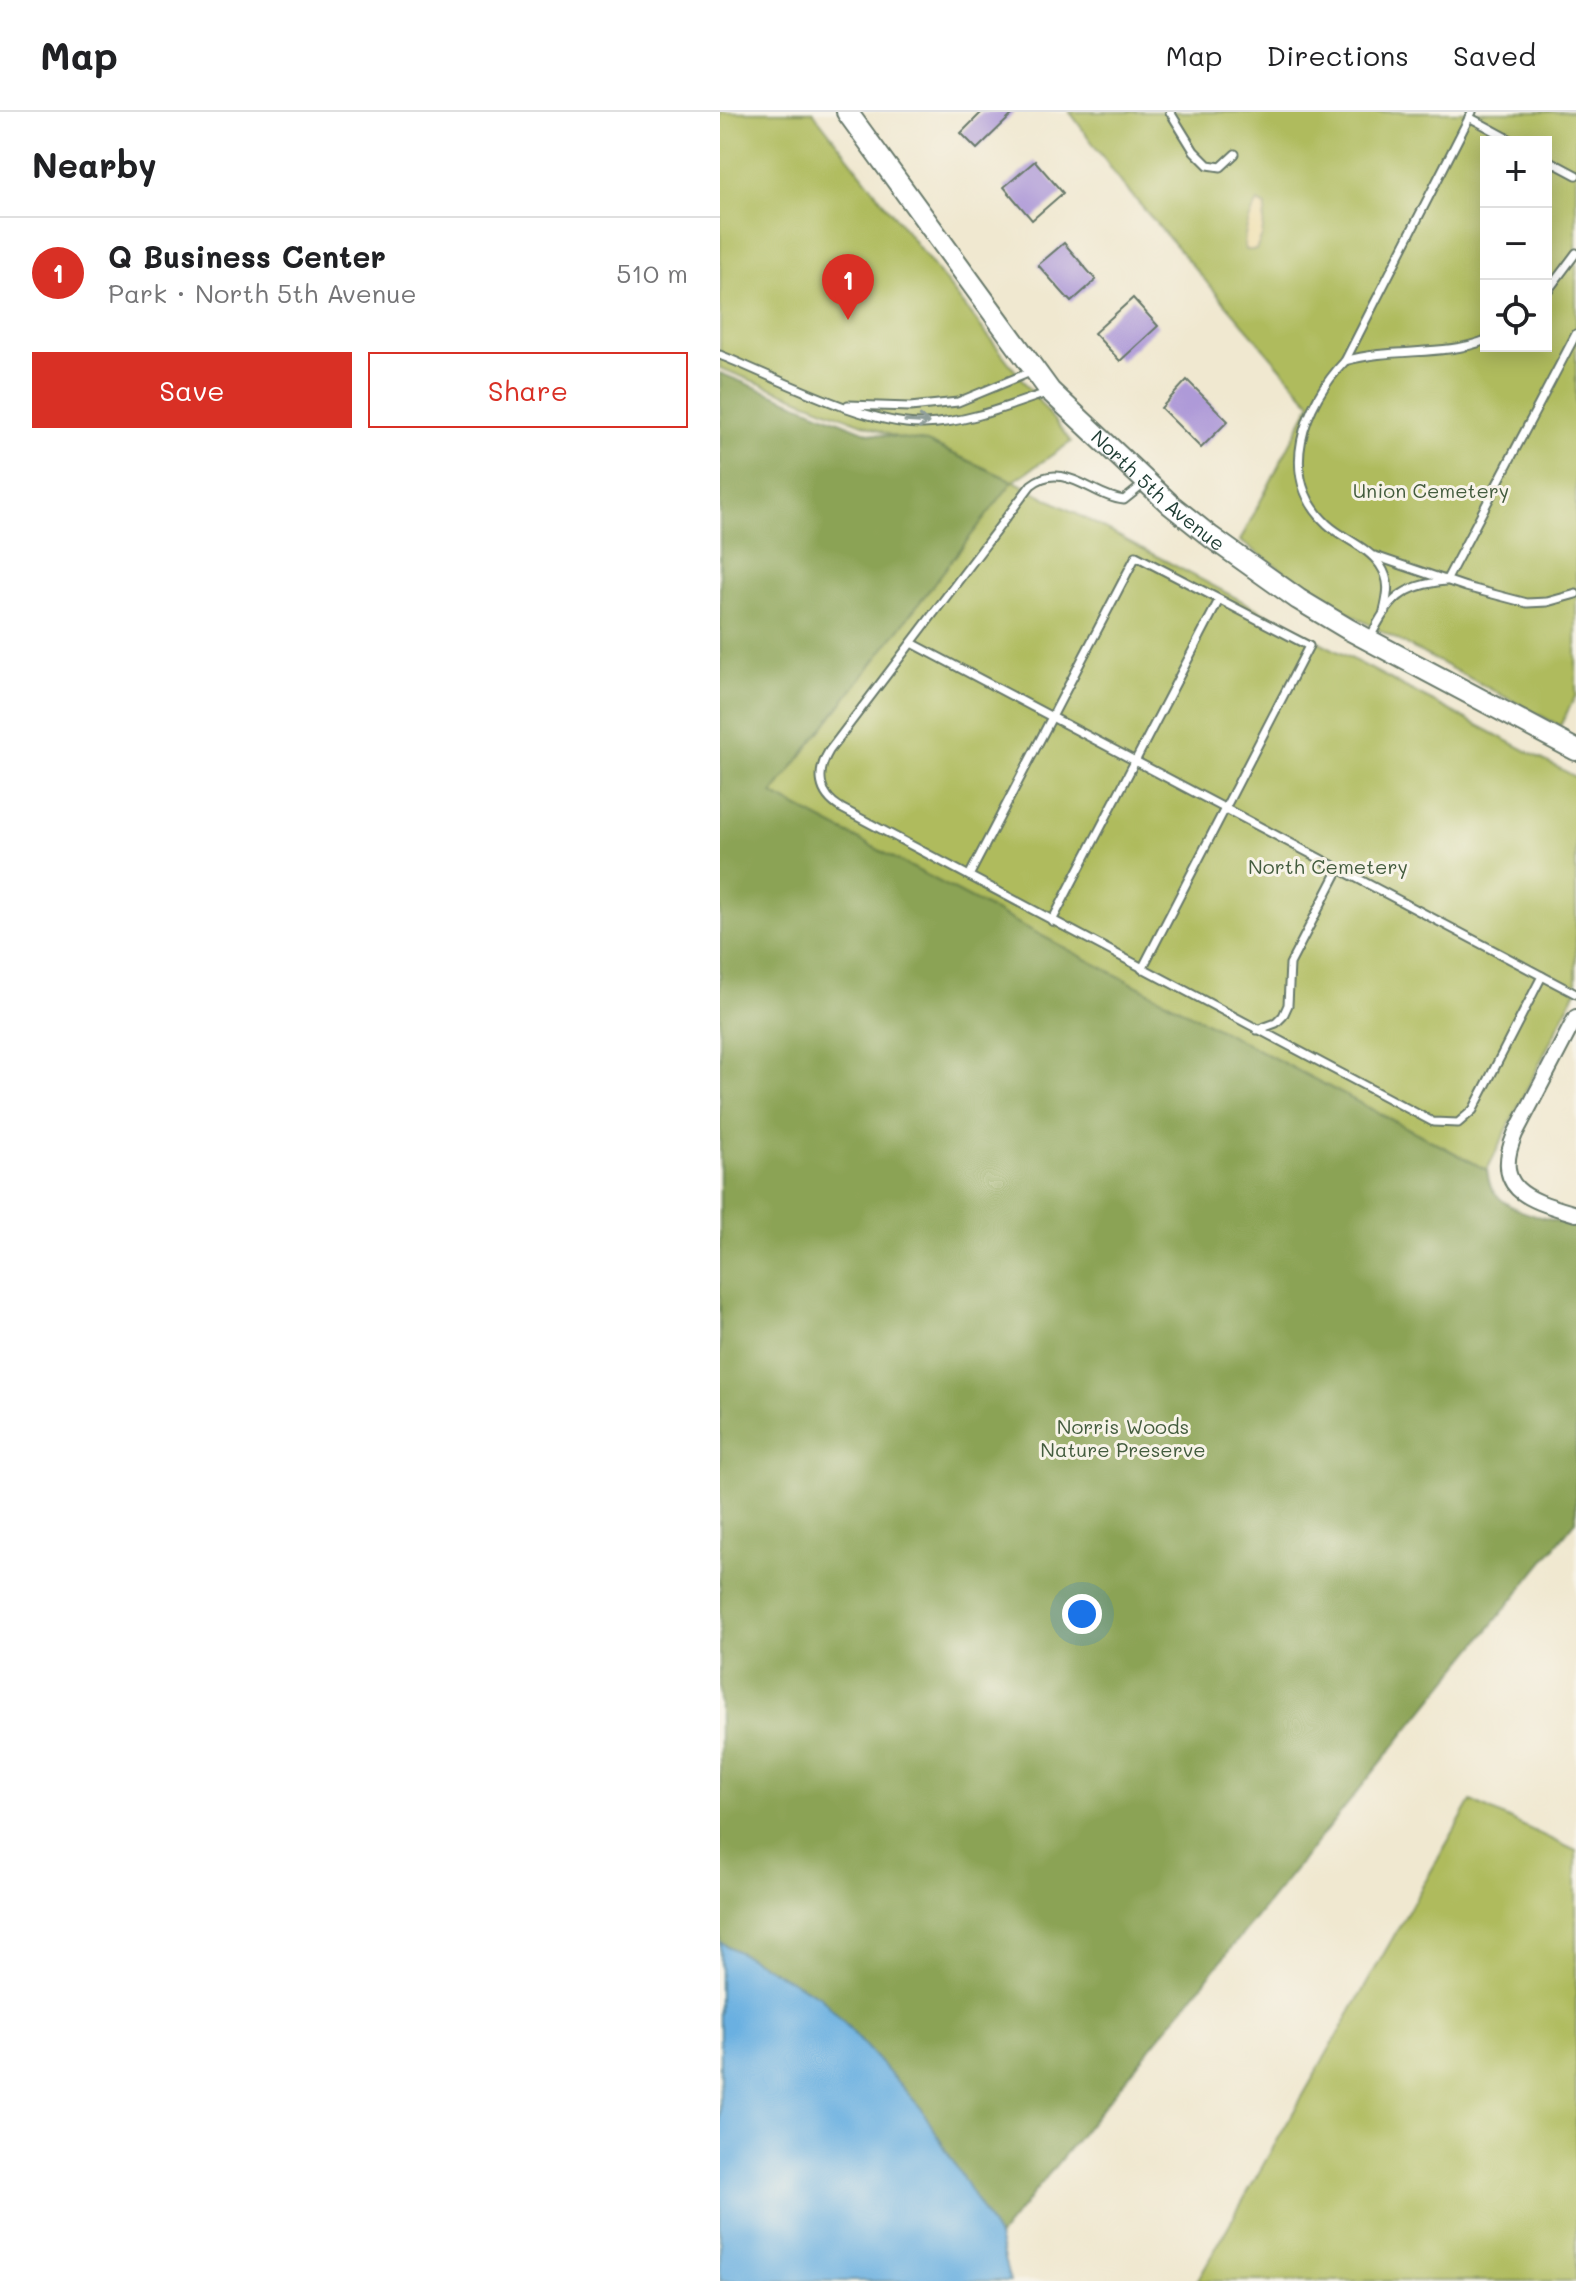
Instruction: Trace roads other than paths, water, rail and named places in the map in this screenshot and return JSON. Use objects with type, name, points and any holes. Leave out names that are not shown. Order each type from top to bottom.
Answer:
[{"type":"main road","name":"North 5th Avenue","points":[[847,112],[1050,391],[1146,482],[1211,537],[1298,599],[1576,750]]},
{"type":"street","points":[[1576,1017],[1515,1134],[1507,1153],[1506,1168],[1511,1182],[1531,1200],[1576,1214]]},
{"type":"lane","points":[[1170,112],[1194,151],[1208,165],[1221,167],[1235,154]]},
{"type":"lane","points":[[1505,136],[1471,115],[1345,361],[1327,383],[1303,429],[1299,443],[1299,473],[1302,487],[1317,514],[1373,556],[1446,581],[1527,603],[1547,602],[1576,594]]},
{"type":"lane","points":[[1552,162],[1576,175]]},
{"type":"lane","points":[[1552,285],[1576,253]]},
{"type":"lane","points":[[1446,581],[1576,334]]},
{"type":"lane","points":[[1345,361],[1371,354],[1466,346],[1480,342]]},
{"type":"lane","points":[[720,355],[866,415],[922,424],[967,418],[1050,391]]},
{"type":"lane","points":[[841,405],[910,407],[958,402],[1034,370]]},
{"type":"lane","points":[[1146,482],[1130,498],[1119,500],[1066,477],[1047,477],[1031,485],[829,751],[821,769],[822,787],[832,802],[1422,1118],[1441,1124],[1458,1123],[1473,1110],[1542,976]]},
{"type":"lane","points":[[969,876],[1136,556],[1309,646],[1142,969]]},
{"type":"lane","points":[[1373,556],[1388,582],[1384,611]]},
{"type":"lane","points":[[1369,640],[1384,611],[1402,593],[1414,586],[1446,581]]},
{"type":"lane","points":[[1052,921],[1219,600]]},
{"type":"lane","points":[[912,643],[1576,994]]},
{"type":"lane","points":[[1257,1030],[1276,1023],[1283,1016],[1288,1005],[1290,964],[1339,869]]},
{"type":"water","points":[[720,1942],[821,1997],[921,2108],[998,2237],[1010,2281],[720,2281]]},
{"type":"place","name":"Q Business Center","points":[[848,320]]},
{"type":"park label","name":"Union Cemetery","points":[[1431,490]]},
{"type":"park label","name":"North Cemetery","points":[[1328,866]]},
{"type":"park label","name":"Norris Woods Nature Preserve","points":[[1123,1438]]}]
